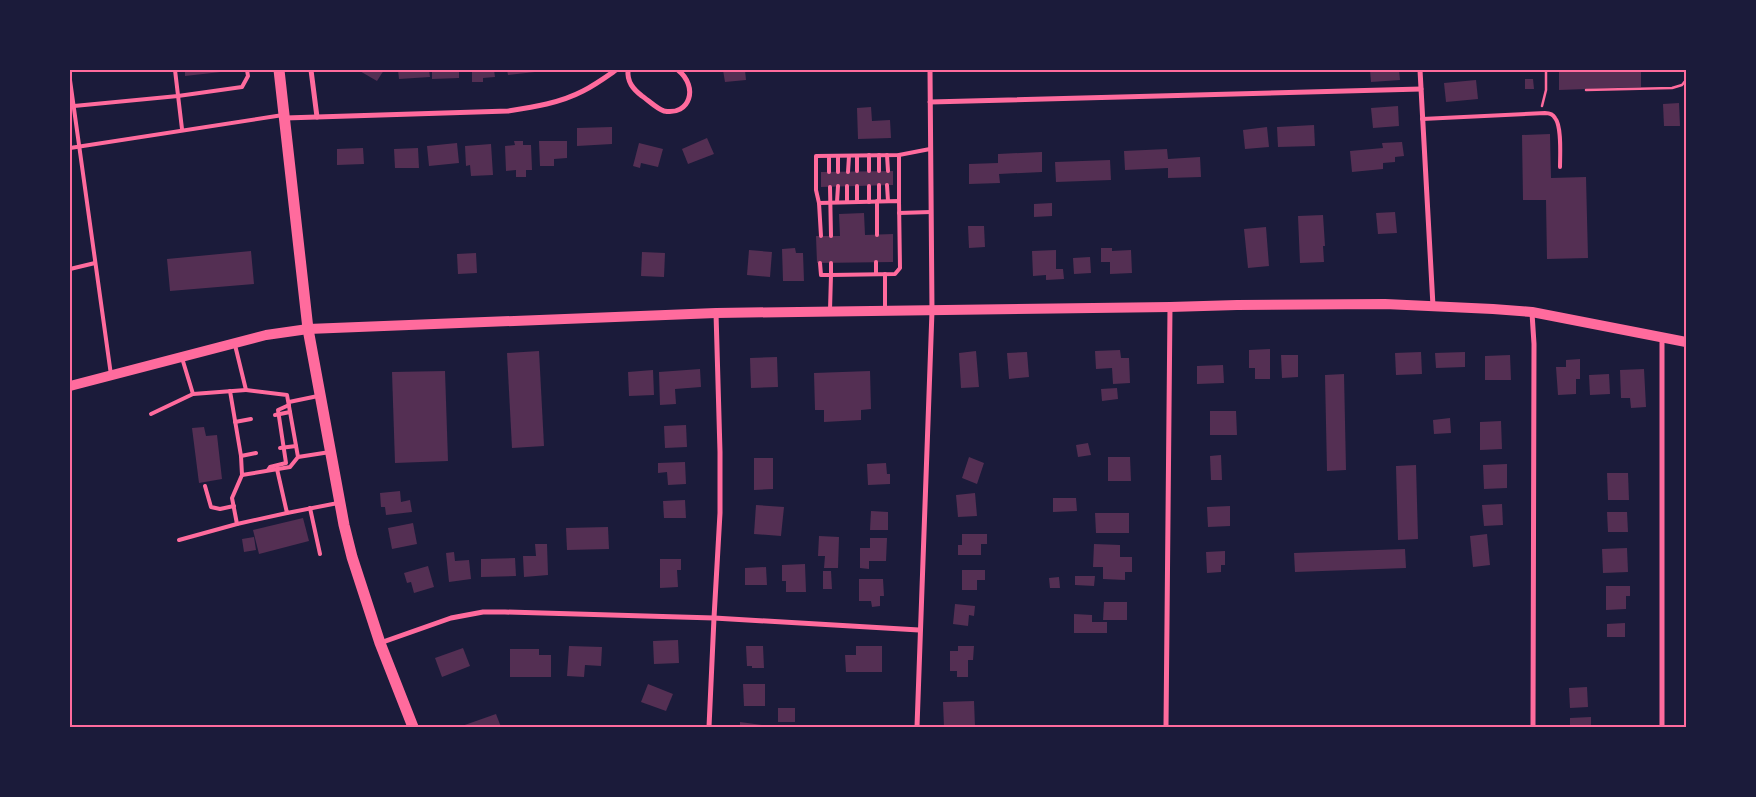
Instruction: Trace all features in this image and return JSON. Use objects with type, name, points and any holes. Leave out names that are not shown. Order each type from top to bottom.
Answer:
[{"type":"main road","points":[[279,70],[308,329],[340,502],[352,557],[380,643],[413,727]]},
{"type":"main road","points":[[70,386],[266,335],[308,329],[716,313],[885,312],[1237,305],[1432,306],[1532,312],[1686,342]]},
{"type":"street","points":[[311,70],[317,117]]},
{"type":"street","points":[[284,116],[317,117],[508,111],[530,108],[557,102],[584,91],[616,70]]},
{"type":"street","points":[[628,70],[629,80],[633,89],[662,111],[672,111],[684,105],[690,94],[687,78],[678,70]]},
{"type":"street","points":[[917,727],[932,311],[930,70]]},
{"type":"street","points":[[1420,70],[1432,306]]},
{"type":"street","points":[[930,102],[1421,89]]},
{"type":"street","points":[[1166,727],[1170,307]]},
{"type":"street","points":[[1532,312],[1534,344],[1533,727]]},
{"type":"street","points":[[710,727],[720,513],[716,313]]},
{"type":"street","points":[[1662,337],[1662,727]]},
{"type":"street","points":[[380,643],[451,618],[483,612],[714,618],[919,630]]},
{"type":"lane","points":[[175,70],[182,129]]},
{"type":"lane","points":[[74,106],[178,96],[242,87],[248,76],[247,70]]},
{"type":"lane","points":[[70,80],[111,375]]},
{"type":"lane","points":[[1422,119],[1551,114],[1558,123],[1560,167]]},
{"type":"lane","points":[[70,148],[182,129],[284,116]]},
{"type":"lane","points":[[820,236],[820,203],[816,190],[816,156],[899,155],[930,149]]},
{"type":"lane","points":[[869,155],[869,171]]},
{"type":"lane","points":[[879,155],[879,171]]},
{"type":"lane","points":[[887,155],[888,171]]},
{"type":"lane","points":[[820,263],[820,275],[895,274],[900,268],[899,155]]},
{"type":"lane","points":[[829,156],[829,172]]},
{"type":"lane","points":[[838,156],[838,172]]},
{"type":"lane","points":[[848,172],[849,156]]},
{"type":"lane","points":[[857,156],[857,172]]},
{"type":"lane","points":[[877,235],[879,185]]},
{"type":"lane","points":[[888,185],[888,201]]},
{"type":"lane","points":[[838,186],[838,202]]},
{"type":"lane","points":[[847,186],[847,202]]},
{"type":"lane","points":[[857,186],[857,202]]},
{"type":"lane","points":[[869,186],[869,202]]},
{"type":"lane","points":[[830,187],[831,236]]},
{"type":"lane","points":[[820,203],[899,201]]},
{"type":"lane","points":[[899,213],[930,212]]},
{"type":"lane","points":[[876,262],[876,274]]},
{"type":"lane","points":[[70,269],[95,263]]},
{"type":"lane","points":[[830,312],[831,263]]},
{"type":"lane","points":[[885,274],[885,312]]},
{"type":"lane","points":[[235,343],[246,390]]},
{"type":"lane","points":[[182,357],[193,394]]},
{"type":"lane","points":[[151,414],[193,394],[246,390],[287,394],[298,457]]},
{"type":"lane","points":[[230,391],[241,456],[242,474],[232,498],[237,524]]},
{"type":"lane","points":[[268,470],[270,467],[286,463],[277,415],[278,410],[289,404],[320,396]]},
{"type":"lane","points":[[277,415],[290,412]]},
{"type":"lane","points":[[235,422],[251,419]]},
{"type":"lane","points":[[282,448],[296,446]]},
{"type":"lane","points":[[242,474],[290,467],[298,457],[330,452]]},
{"type":"lane","points":[[241,456],[256,453]]},
{"type":"lane","points":[[277,469],[286,513]]},
{"type":"lane","points":[[205,486],[211,507],[220,509],[234,506]]},
{"type":"lane","points":[[179,540],[237,524],[340,502]]},
{"type":"lane","points":[[310,508],[320,554]]},
{"type":"path","points":[[1542,106],[1546,90],[1546,70]]},
{"type":"path","points":[[1586,90],[1672,88],[1682,85],[1686,80]]},
{"type":"building","points":[[185,70],[230,70],[230,71],[185,76]]},
{"type":"building","points":[[358,70],[384,70],[377,81]]},
{"type":"building","points":[[398,70],[429,70],[430,77],[399,79]]},
{"type":"building","points":[[432,70],[459,70],[459,78],[432,79]]},
{"type":"building","points":[[472,70],[494,70],[495,77],[483,78],[483,82],[472,82]]},
{"type":"building","points":[[507,70],[535,70],[535,72],[508,75]]},
{"type":"building","points":[[723,70],[745,70],[746,80],[725,82]]},
{"type":"building","points":[[1370,70],[1399,70],[1400,80],[1371,82]]},
{"type":"building","points":[[1559,70],[1641,70],[1641,87],[1559,90]]},
{"type":"building","points":[[1525,79],[1533,79],[1534,89],[1525,89]]},
{"type":"building","points":[[1476,80],[1478,99],[1446,102],[1444,83]]},
{"type":"building","points":[[1679,103],[1680,126],[1664,126],[1663,104]]},
{"type":"building","points":[[1398,106],[1399,126],[1373,128],[1371,108]]},
{"type":"building","points":[[871,107],[872,121],[890,120],[891,138],[858,139],[857,108]]},
{"type":"building","points":[[1314,125],[1315,146],[1278,147],[1277,127]]},
{"type":"building","points":[[612,127],[612,144],[577,146],[577,128]]},
{"type":"building","points":[[1267,127],[1269,147],[1245,149],[1243,130]]},
{"type":"building","points":[[1550,134],[1551,178],[1586,177],[1588,258],[1547,259],[1546,200],[1523,200],[1522,135]]},
{"type":"building","points":[[707,138],[714,154],[688,164],[682,149]]},
{"type":"building","points":[[514,141],[523,141],[523,145],[531,145],[532,170],[526,170],[526,177],[516,177],[516,170],[506,171],[505,146],[515,145]]},
{"type":"building","points":[[539,141],[567,141],[567,158],[554,159],[554,166],[540,166]]},
{"type":"building","points":[[1402,142],[1404,156],[1395,157],[1395,162],[1383,163],[1383,169],[1352,172],[1350,151],[1383,148],[1382,143]]},
{"type":"building","points":[[457,143],[459,163],[429,166],[427,146]]},
{"type":"building","points":[[639,143],[663,149],[658,167],[641,163],[640,168],[633,166]]},
{"type":"building","points":[[491,144],[493,175],[471,176],[470,165],[466,166],[465,146]]},
{"type":"building","points":[[363,148],[364,164],[337,165],[337,149]]},
{"type":"building","points":[[418,148],[419,168],[395,168],[394,149]]},
{"type":"building","points":[[1167,149],[1168,159],[1200,157],[1201,177],[1168,178],[1168,168],[1125,170],[1124,151]]},
{"type":"building","points":[[1042,152],[1042,172],[999,174],[1000,183],[969,184],[969,164],[998,163],[998,154]]},
{"type":"building","points":[[1110,160],[1111,180],[1056,182],[1055,162]]},
{"type":"building","points":[[893,171],[893,185],[821,187],[821,172]]},
{"type":"building","points":[[1052,203],[1052,216],[1034,217],[1034,204]]},
{"type":"building","points":[[1395,212],[1397,233],[1378,234],[1376,213]]},
{"type":"building","points":[[864,213],[865,235],[893,234],[893,262],[817,263],[816,236],[840,236],[839,214]]},
{"type":"building","points":[[1323,215],[1324,262],[1300,263],[1298,216]]},
{"type":"building","points":[[968,226],[984,226],[985,247],[969,248]]},
{"type":"building","points":[[1266,227],[1269,266],[1248,268],[1244,229]]},
{"type":"building","points":[[795,248],[796,253],[803,253],[804,281],[783,281],[782,249]]},
{"type":"building","points":[[1101,248],[1112,248],[1112,251],[1131,250],[1132,273],[1110,274],[1110,262],[1101,262]]},
{"type":"building","points":[[749,250],[772,252],[770,277],[747,275]]},
{"type":"building","points":[[1056,250],[1056,269],[1063,269],[1064,279],[1046,280],[1046,275],[1033,276],[1032,251]]},
{"type":"building","points":[[251,251],[254,284],[170,291],[167,259]]},
{"type":"building","points":[[642,252],[665,253],[664,277],[641,276]]},
{"type":"building","points":[[476,253],[477,273],[458,274],[457,254]]},
{"type":"building","points":[[1090,257],[1091,273],[1074,274],[1073,258]]},
{"type":"building","points":[[1270,349],[1270,379],[1255,379],[1255,368],[1249,368],[1249,350]]},
{"type":"building","points":[[1120,350],[1121,358],[1129,358],[1130,383],[1113,384],[1112,368],[1096,369],[1095,351]]},
{"type":"building","points":[[539,351],[544,446],[512,448],[507,353]]},
{"type":"building","points":[[976,351],[979,387],[961,388],[959,353]]},
{"type":"building","points":[[1027,352],[1029,377],[1009,379],[1007,353]]},
{"type":"building","points":[[1421,352],[1422,374],[1396,375],[1395,353]]},
{"type":"building","points":[[1465,352],[1465,367],[1436,368],[1435,353]]},
{"type":"building","points":[[1281,355],[1298,355],[1298,377],[1282,378]]},
{"type":"building","points":[[1510,355],[1511,380],[1485,380],[1485,356]]},
{"type":"building","points":[[777,357],[778,387],[751,388],[750,358]]},
{"type":"building","points":[[1580,359],[1580,379],[1576,379],[1576,394],[1558,395],[1556,367],[1566,367],[1566,360]]},
{"type":"building","points":[[1223,365],[1224,383],[1197,384],[1197,366]]},
{"type":"building","points":[[700,369],[701,387],[675,389],[676,404],[660,405],[659,372]]},
{"type":"building","points":[[1644,369],[1646,407],[1631,408],[1630,398],[1621,398],[1620,370]]},
{"type":"building","points":[[653,370],[654,395],[629,396],[628,372]]},
{"type":"building","points":[[445,371],[448,461],[395,463],[392,372]]},
{"type":"building","points":[[870,371],[871,409],[861,410],[861,420],[824,422],[824,410],[815,410],[814,373]]},
{"type":"building","points":[[1344,374],[1346,470],[1327,471],[1325,375]]},
{"type":"building","points":[[1609,374],[1610,394],[1590,395],[1589,375]]},
{"type":"building","points":[[1117,388],[1118,399],[1102,401],[1101,389]]},
{"type":"building","points":[[1210,411],[1236,411],[1237,435],[1210,435]]},
{"type":"building","points":[[1450,418],[1451,433],[1434,434],[1433,420]]},
{"type":"building","points":[[1501,421],[1502,449],[1480,450],[1480,422]]},
{"type":"building","points":[[686,425],[687,447],[665,448],[664,426]]},
{"type":"building","points":[[204,427],[206,436],[217,435],[222,479],[199,483],[192,428]]},
{"type":"building","points":[[1088,443],[1091,455],[1078,457],[1076,445]]},
{"type":"building","points":[[1221,455],[1222,480],[1211,480],[1210,456]]},
{"type":"building","points":[[969,457],[984,463],[977,484],[962,478]]},
{"type":"building","points":[[1108,457],[1130,457],[1131,481],[1108,481]]},
{"type":"building","points":[[754,458],[773,458],[773,489],[754,490]]},
{"type":"building","points":[[685,462],[686,484],[668,485],[667,472],[658,473],[658,463]]},
{"type":"building","points":[[886,463],[887,474],[890,474],[890,484],[868,485],[867,464]]},
{"type":"building","points":[[1507,464],[1507,488],[1484,489],[1483,465]]},
{"type":"building","points":[[1416,465],[1418,539],[1398,540],[1396,466]]},
{"type":"building","points":[[1607,473],[1628,473],[1629,500],[1608,500]]},
{"type":"building","points":[[400,491],[401,502],[410,500],[412,512],[386,515],[385,507],[381,507],[380,493]]},
{"type":"building","points":[[975,493],[977,516],[958,517],[956,495]]},
{"type":"building","points":[[1053,498],[1076,498],[1077,511],[1053,512]]},
{"type":"building","points":[[685,500],[686,518],[664,518],[663,501]]},
{"type":"building","points":[[1502,504],[1503,525],[1484,526],[1482,505]]},
{"type":"building","points":[[756,505],[784,507],[781,536],[754,534]]},
{"type":"building","points":[[1230,506],[1230,526],[1208,527],[1207,507]]},
{"type":"building","points":[[871,511],[888,512],[888,530],[870,530]]},
{"type":"building","points":[[1607,512],[1627,512],[1628,532],[1608,532]]},
{"type":"building","points":[[1095,513],[1129,513],[1129,533],[1096,533]]},
{"type":"building","points":[[303,518],[309,541],[259,554],[253,530]]},
{"type":"building","points":[[413,523],[417,544],[392,549],[388,528]]},
{"type":"building","points":[[608,527],[609,549],[567,550],[566,528]]},
{"type":"building","points":[[962,534],[987,534],[987,544],[981,544],[981,555],[958,555],[958,545],[962,545]]},
{"type":"building","points":[[1487,534],[1490,565],[1473,567],[1470,536]]},
{"type":"building","points":[[819,536],[839,537],[838,568],[824,568],[825,556],[818,556]]},
{"type":"building","points":[[254,537],[256,550],[244,552],[242,539]]},
{"type":"building","points":[[870,538],[887,538],[886,561],[869,561],[869,569],[860,568],[860,548],[870,548]]},
{"type":"building","points":[[535,544],[547,544],[548,575],[524,577],[523,556],[536,556]]},
{"type":"building","points":[[1094,544],[1120,545],[1120,557],[1132,557],[1132,572],[1125,572],[1125,580],[1103,579],[1103,567],[1093,567]]},
{"type":"building","points":[[1627,548],[1628,572],[1603,573],[1602,549]]},
{"type":"building","points":[[1405,549],[1406,568],[1295,572],[1294,553]]},
{"type":"building","points":[[1225,551],[1225,565],[1221,565],[1221,572],[1207,573],[1206,552]]},
{"type":"building","points":[[454,552],[455,561],[469,560],[471,579],[449,582],[446,553]]},
{"type":"building","points":[[515,558],[516,576],[481,577],[481,559]]},
{"type":"building","points":[[660,559],[681,559],[681,570],[677,570],[678,587],[660,588]]},
{"type":"building","points":[[805,564],[806,592],[786,592],[786,581],[782,581],[782,565]]},
{"type":"building","points":[[428,566],[434,587],[414,593],[411,582],[407,583],[404,573]]},
{"type":"building","points":[[766,567],[767,585],[745,585],[745,568]]},
{"type":"building","points":[[962,570],[985,570],[985,580],[977,580],[977,590],[962,590]]},
{"type":"building","points":[[823,571],[831,571],[832,589],[823,589]]},
{"type":"building","points":[[1075,576],[1095,576],[1094,586],[1075,585]]},
{"type":"building","points":[[1059,577],[1060,588],[1050,588],[1049,578]]},
{"type":"building","points":[[859,579],[883,579],[884,596],[880,596],[880,606],[872,607],[871,601],[859,601]]},
{"type":"building","points":[[1606,586],[1630,586],[1630,596],[1626,596],[1626,609],[1606,610]]},
{"type":"building","points":[[1104,602],[1127,602],[1127,620],[1103,620]]},
{"type":"building","points":[[955,604],[975,606],[974,616],[969,615],[968,626],[953,624]]},
{"type":"building","points":[[1074,614],[1092,615],[1092,622],[1107,622],[1107,633],[1074,633]]},
{"type":"building","points":[[1625,623],[1625,637],[1607,637],[1607,624]]},
{"type":"building","points":[[678,640],[679,663],[654,664],[653,641]]},
{"type":"building","points":[[569,646],[602,647],[601,666],[585,665],[584,677],[567,676]]},
{"type":"building","points":[[746,646],[763,646],[764,668],[747,666]]},
{"type":"building","points":[[856,646],[882,646],[882,672],[846,672],[845,655],[856,655]]},
{"type":"building","points":[[958,646],[974,646],[973,660],[968,660],[968,677],[957,677],[957,671],[950,671],[950,651],[958,651]]},
{"type":"building","points":[[463,648],[470,666],[442,677],[435,658]]},
{"type":"building","points":[[510,649],[539,649],[539,655],[551,655],[551,677],[510,677]]},
{"type":"building","points":[[648,684],[673,694],[666,711],[641,702]]},
{"type":"building","points":[[743,684],[765,684],[765,706],[744,706]]},
{"type":"building","points":[[1587,687],[1588,707],[1570,708],[1569,688]]},
{"type":"building","points":[[974,701],[975,727],[944,727],[943,702]]},
{"type":"building","points":[[778,708],[795,708],[795,722],[778,722]]},
{"type":"building","points":[[496,714],[501,727],[459,727]]},
{"type":"building","points":[[1591,717],[1591,725],[1587,725],[1587,727],[1570,727],[1570,718]]},
{"type":"building","points":[[740,722],[762,725],[762,727],[740,727]]}]
